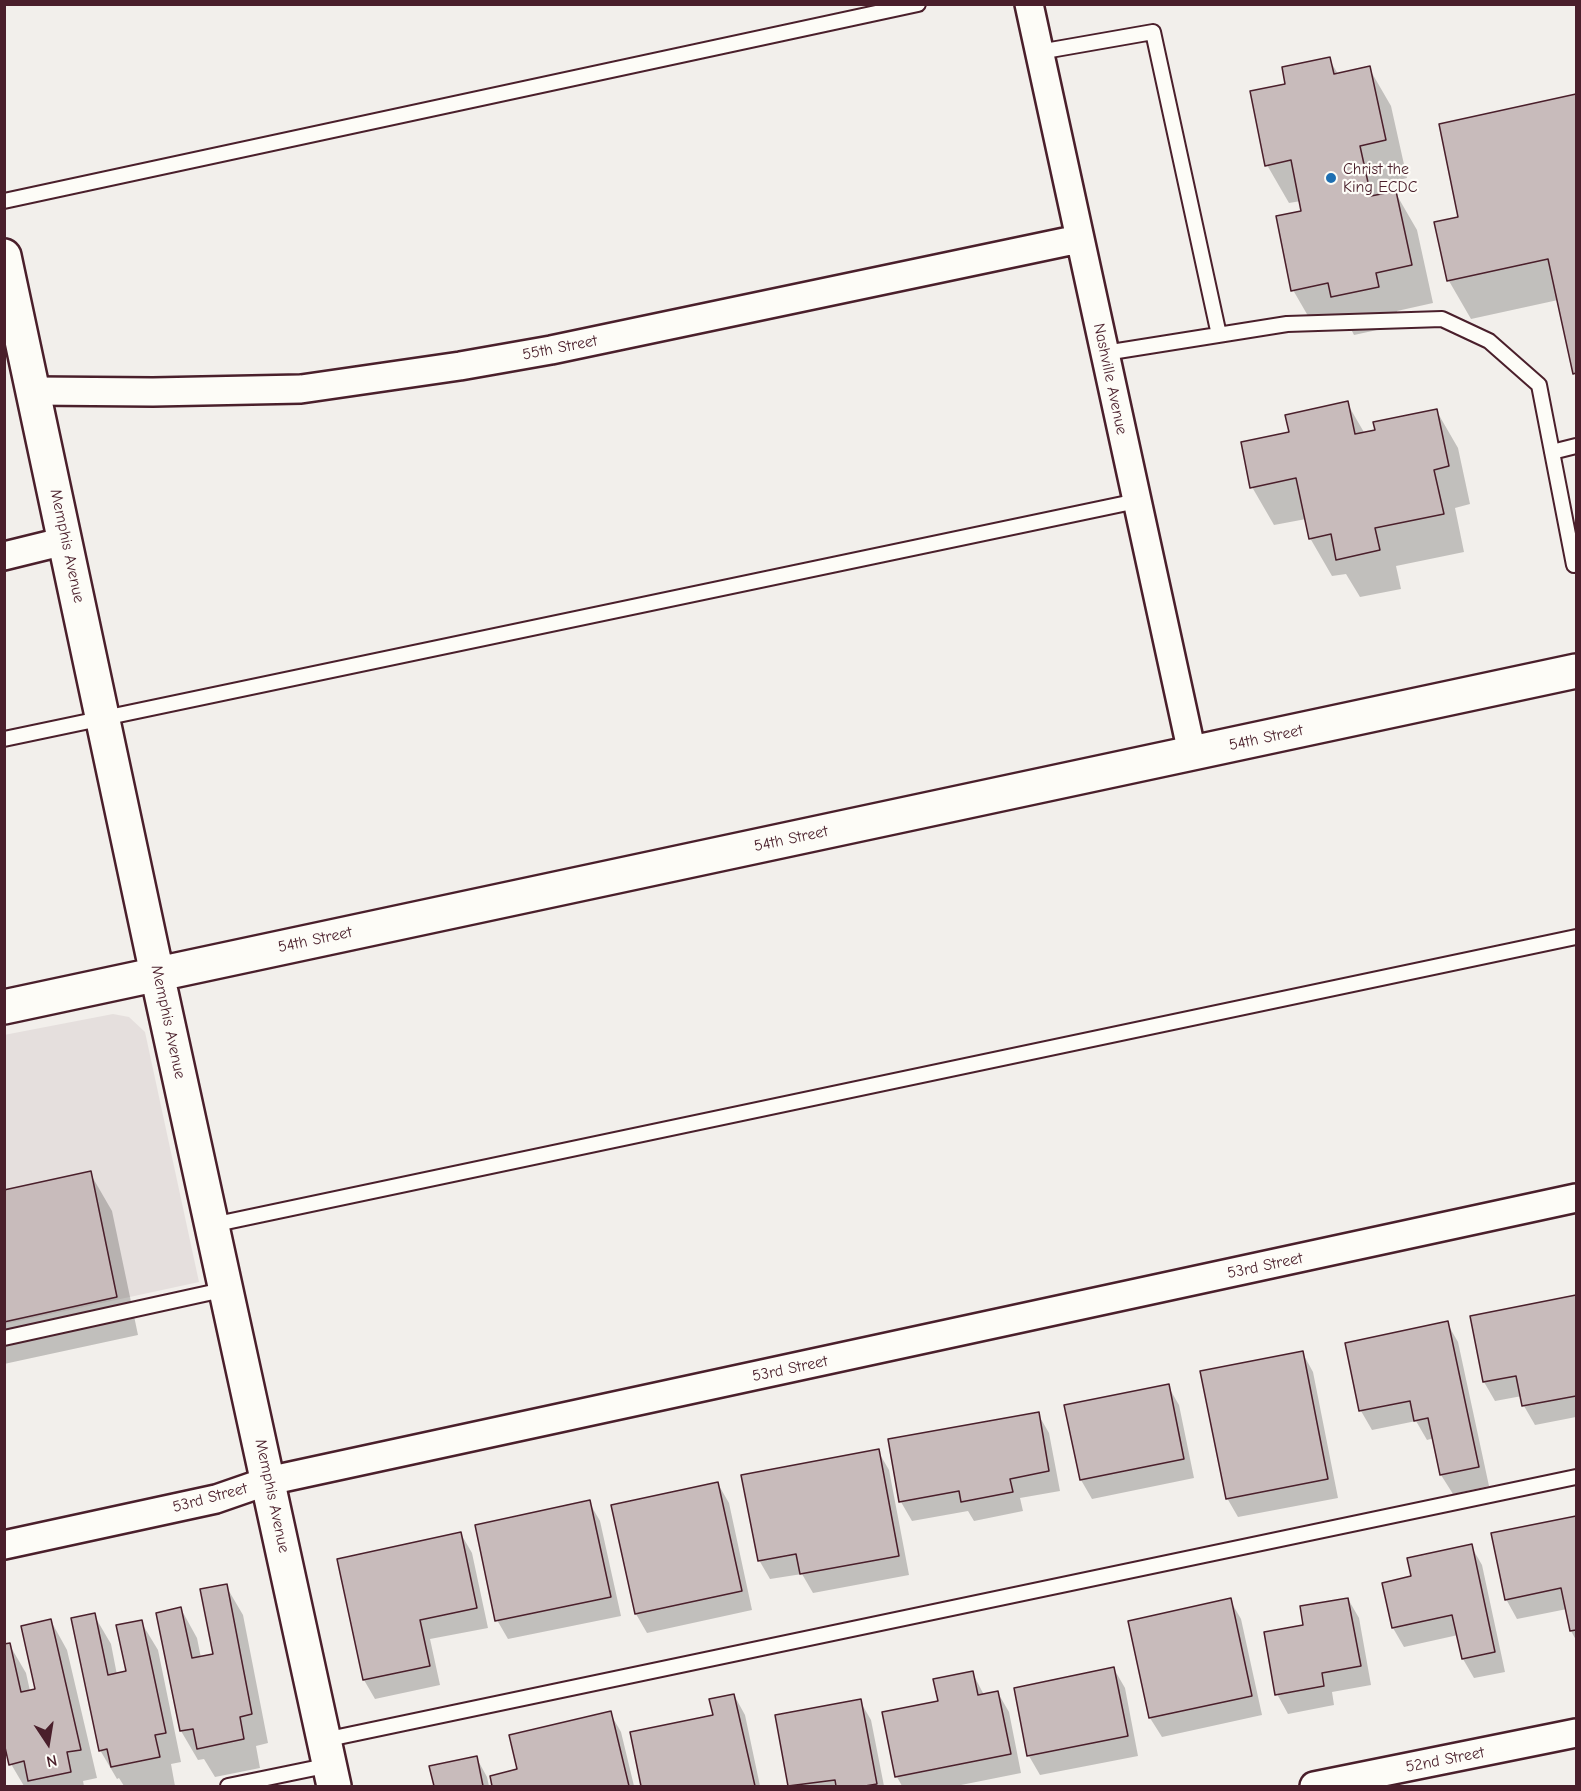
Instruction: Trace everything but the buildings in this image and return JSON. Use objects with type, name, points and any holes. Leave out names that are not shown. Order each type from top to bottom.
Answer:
[{"type":"street","name":"Nashville Avenue","points":[[1029,4],[1192,753]]},
{"type":"street","name":"55th Street","points":[[34,391],[153,392],[301,389],[460,366],[551,350],[1079,238]]},
{"type":"street","name":"Memphis Avenue","points":[[4,256],[329,1764]]},
{"type":"street","points":[[4,556],[66,541]]},
{"type":"street","name":"54th Street","points":[[4,1006],[1576,671]]},
{"type":"street","name":"53rd Street","points":[[4,1545],[216,1499],[268,1482],[1576,1198]]},
{"type":"street","name":"52nd Street","points":[[1314,1786],[1576,1733]]},
{"type":"lane","points":[[4,201],[918,4]]},
{"type":"lane","points":[[1039,52],[1153,32],[1219,334]]},
{"type":"lane","points":[[1105,353],[1287,324],[1442,319],[1489,341],[1539,385],[1576,569]]},
{"type":"lane","points":[[1552,452],[1576,446]]},
{"type":"lane","points":[[4,739],[1137,501]]},
{"type":"lane","points":[[212,1226],[1576,938]]},
{"type":"lane","points":[[4,1338],[226,1289]]},
{"type":"lane","points":[[228,1786],[1576,1477]]},
{"type":"shaded area","points":[[113,1014],[129,1017],[145,1032],[199,1282],[5,1324],[4,1035]]},
{"type":"place","name":"Christ the King ECDC","points":[[1331,178]]}]
